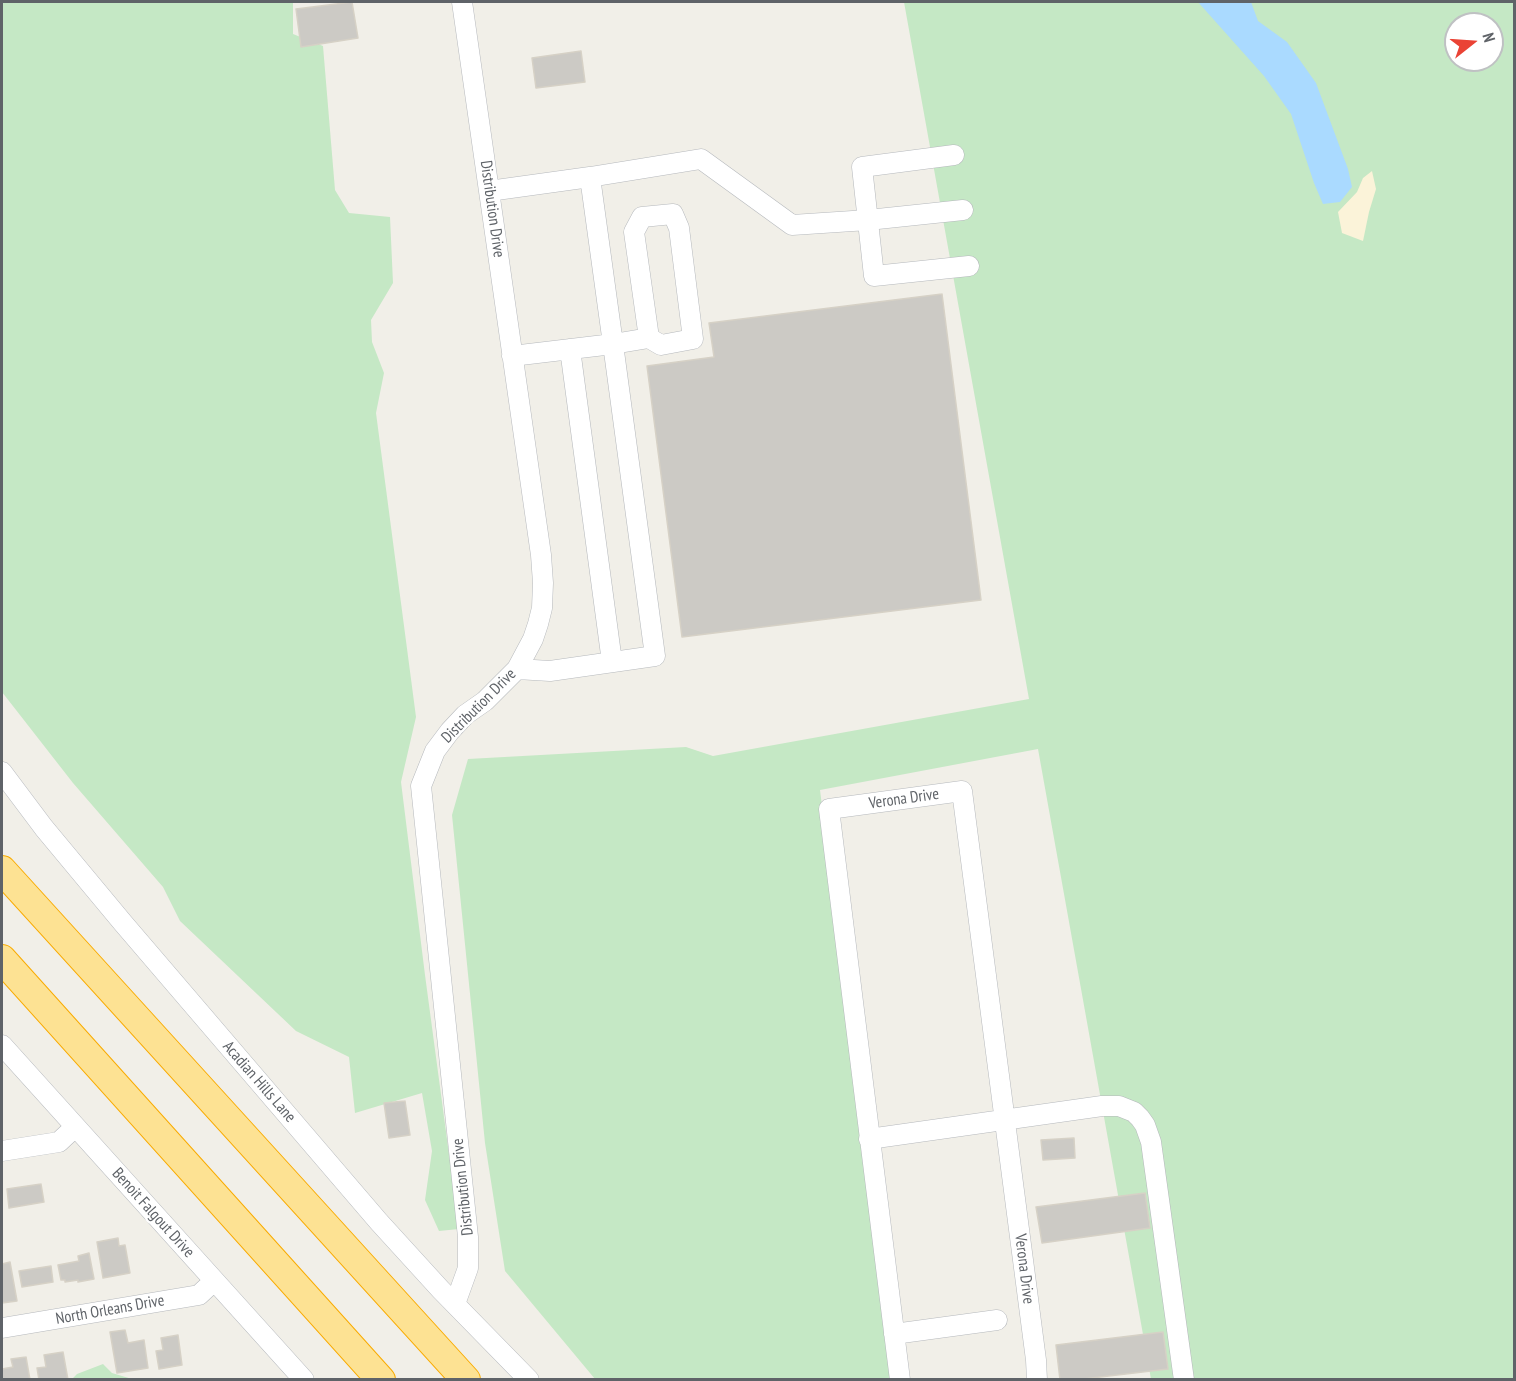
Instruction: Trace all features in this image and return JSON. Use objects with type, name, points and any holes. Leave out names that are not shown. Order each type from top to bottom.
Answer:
[{"type":"highway","points":[[2,870],[466,1380]]},
{"type":"highway","points":[[2,959],[381,1380]]},
{"type":"street","name":"Distribution Drive","points":[[456,1304],[468,1268],[468,1237],[421,786],[435,751],[450,731],[517,669],[533,639],[538,624],[542,608],[543,584],[541,555],[462,2]]},
{"type":"street","points":[[954,155],[862,166],[874,276],[969,266]]},
{"type":"street","points":[[489,191],[701,159],[792,225],[963,210]]},
{"type":"street","points":[[517,669],[550,671],[655,656],[590,177]]},
{"type":"street","points":[[512,356],[649,338],[661,345],[693,339],[679,228],[673,214],[642,218],[634,232],[649,338]]},
{"type":"street","points":[[570,349],[612,662]]},
{"type":"street","name":"Acadian Hills Lane","points":[[2,772],[44,828],[130,932],[379,1222],[441,1290],[529,1380]]},
{"type":"street","name":"Verona Drive","points":[[900,1380],[829,809],[962,791],[1037,1380]]},
{"type":"street","name":"Benoit Falgout Drive","points":[[2,1045],[304,1380]]},
{"type":"street","points":[[869,1139],[1111,1105],[1126,1108],[1140,1118],[1151,1142],[1184,1380]]},
{"type":"street","points":[[2,1151],[58,1142],[75,1126]]},
{"type":"street","name":"North Orleans Drive","points":[[2,1328],[199,1295],[214,1281]]},
{"type":"street","points":[[894,1334],[997,1320]]},
{"type":"green space","points":[[2,2],[293,2],[293,34],[323,46],[335,190],[349,213],[390,217],[393,283],[371,320],[372,342],[384,373],[376,413],[416,717],[401,782],[459,1229],[439,1231],[425,1200],[432,1151],[422,1093],[355,1113],[349,1057],[296,1031],[180,921],[163,887],[73,783],[2,692]]},
{"type":"green space","points":[[904,2],[1514,2],[1514,1379],[1151,1379],[1038,749],[820,790],[893,1379],[595,1379],[505,1271],[485,1143],[452,815],[468,759],[686,747],[713,756],[1029,699]]},
{"type":"green space","points":[[103,1364],[112,1373],[132,1379],[72,1379],[77,1374]]},
{"type":"sand","points":[[1372,171],[1376,189],[1363,241],[1342,233],[1338,212],[1357,192],[1363,178]]},
{"type":"water","points":[[1198,2],[1251,2],[1258,21],[1287,42],[1316,83],[1348,169],[1352,187],[1340,202],[1323,204],[1291,114],[1264,76]]},
{"type":"building","points":[[352,2],[358,38],[301,47],[296,9]]},
{"type":"building","points":[[581,51],[585,82],[536,88],[532,58]]},
{"type":"building","points":[[942,294],[981,600],[682,637],[647,366],[714,357],[709,323]]},
{"type":"building","points":[[405,1101],[410,1135],[389,1138],[384,1103]]},
{"type":"building","points":[[1074,1138],[1075,1158],[1043,1160],[1041,1140]]},
{"type":"building","points":[[41,1184],[44,1202],[9,1208],[7,1189]]},
{"type":"building","points":[[1145,1193],[1150,1228],[1042,1243],[1036,1207]]},
{"type":"building","points":[[118,1238],[119,1246],[125,1245],[130,1273],[103,1278],[97,1242]]},
{"type":"building","points":[[89,1253],[94,1279],[78,1282],[78,1280],[65,1282],[61,1280],[58,1265],[79,1261],[78,1256]]},
{"type":"building","points":[[10,1262],[17,1301],[2,1303],[2,1264]]},
{"type":"building","points":[[51,1266],[53,1282],[22,1287],[19,1271]]},
{"type":"building","points":[[125,1330],[128,1343],[144,1340],[148,1368],[117,1373],[110,1332]]},
{"type":"building","points":[[1163,1332],[1168,1369],[1060,1380],[1056,1345]]},
{"type":"building","points":[[178,1335],[182,1365],[159,1369],[156,1351],[163,1350],[161,1338]]},
{"type":"building","points":[[63,1352],[68,1380],[39,1380],[37,1368],[46,1367],[44,1355]]},
{"type":"building","points":[[26,1357],[30,1380],[2,1380],[2,1369],[13,1367],[11,1359]]}]
